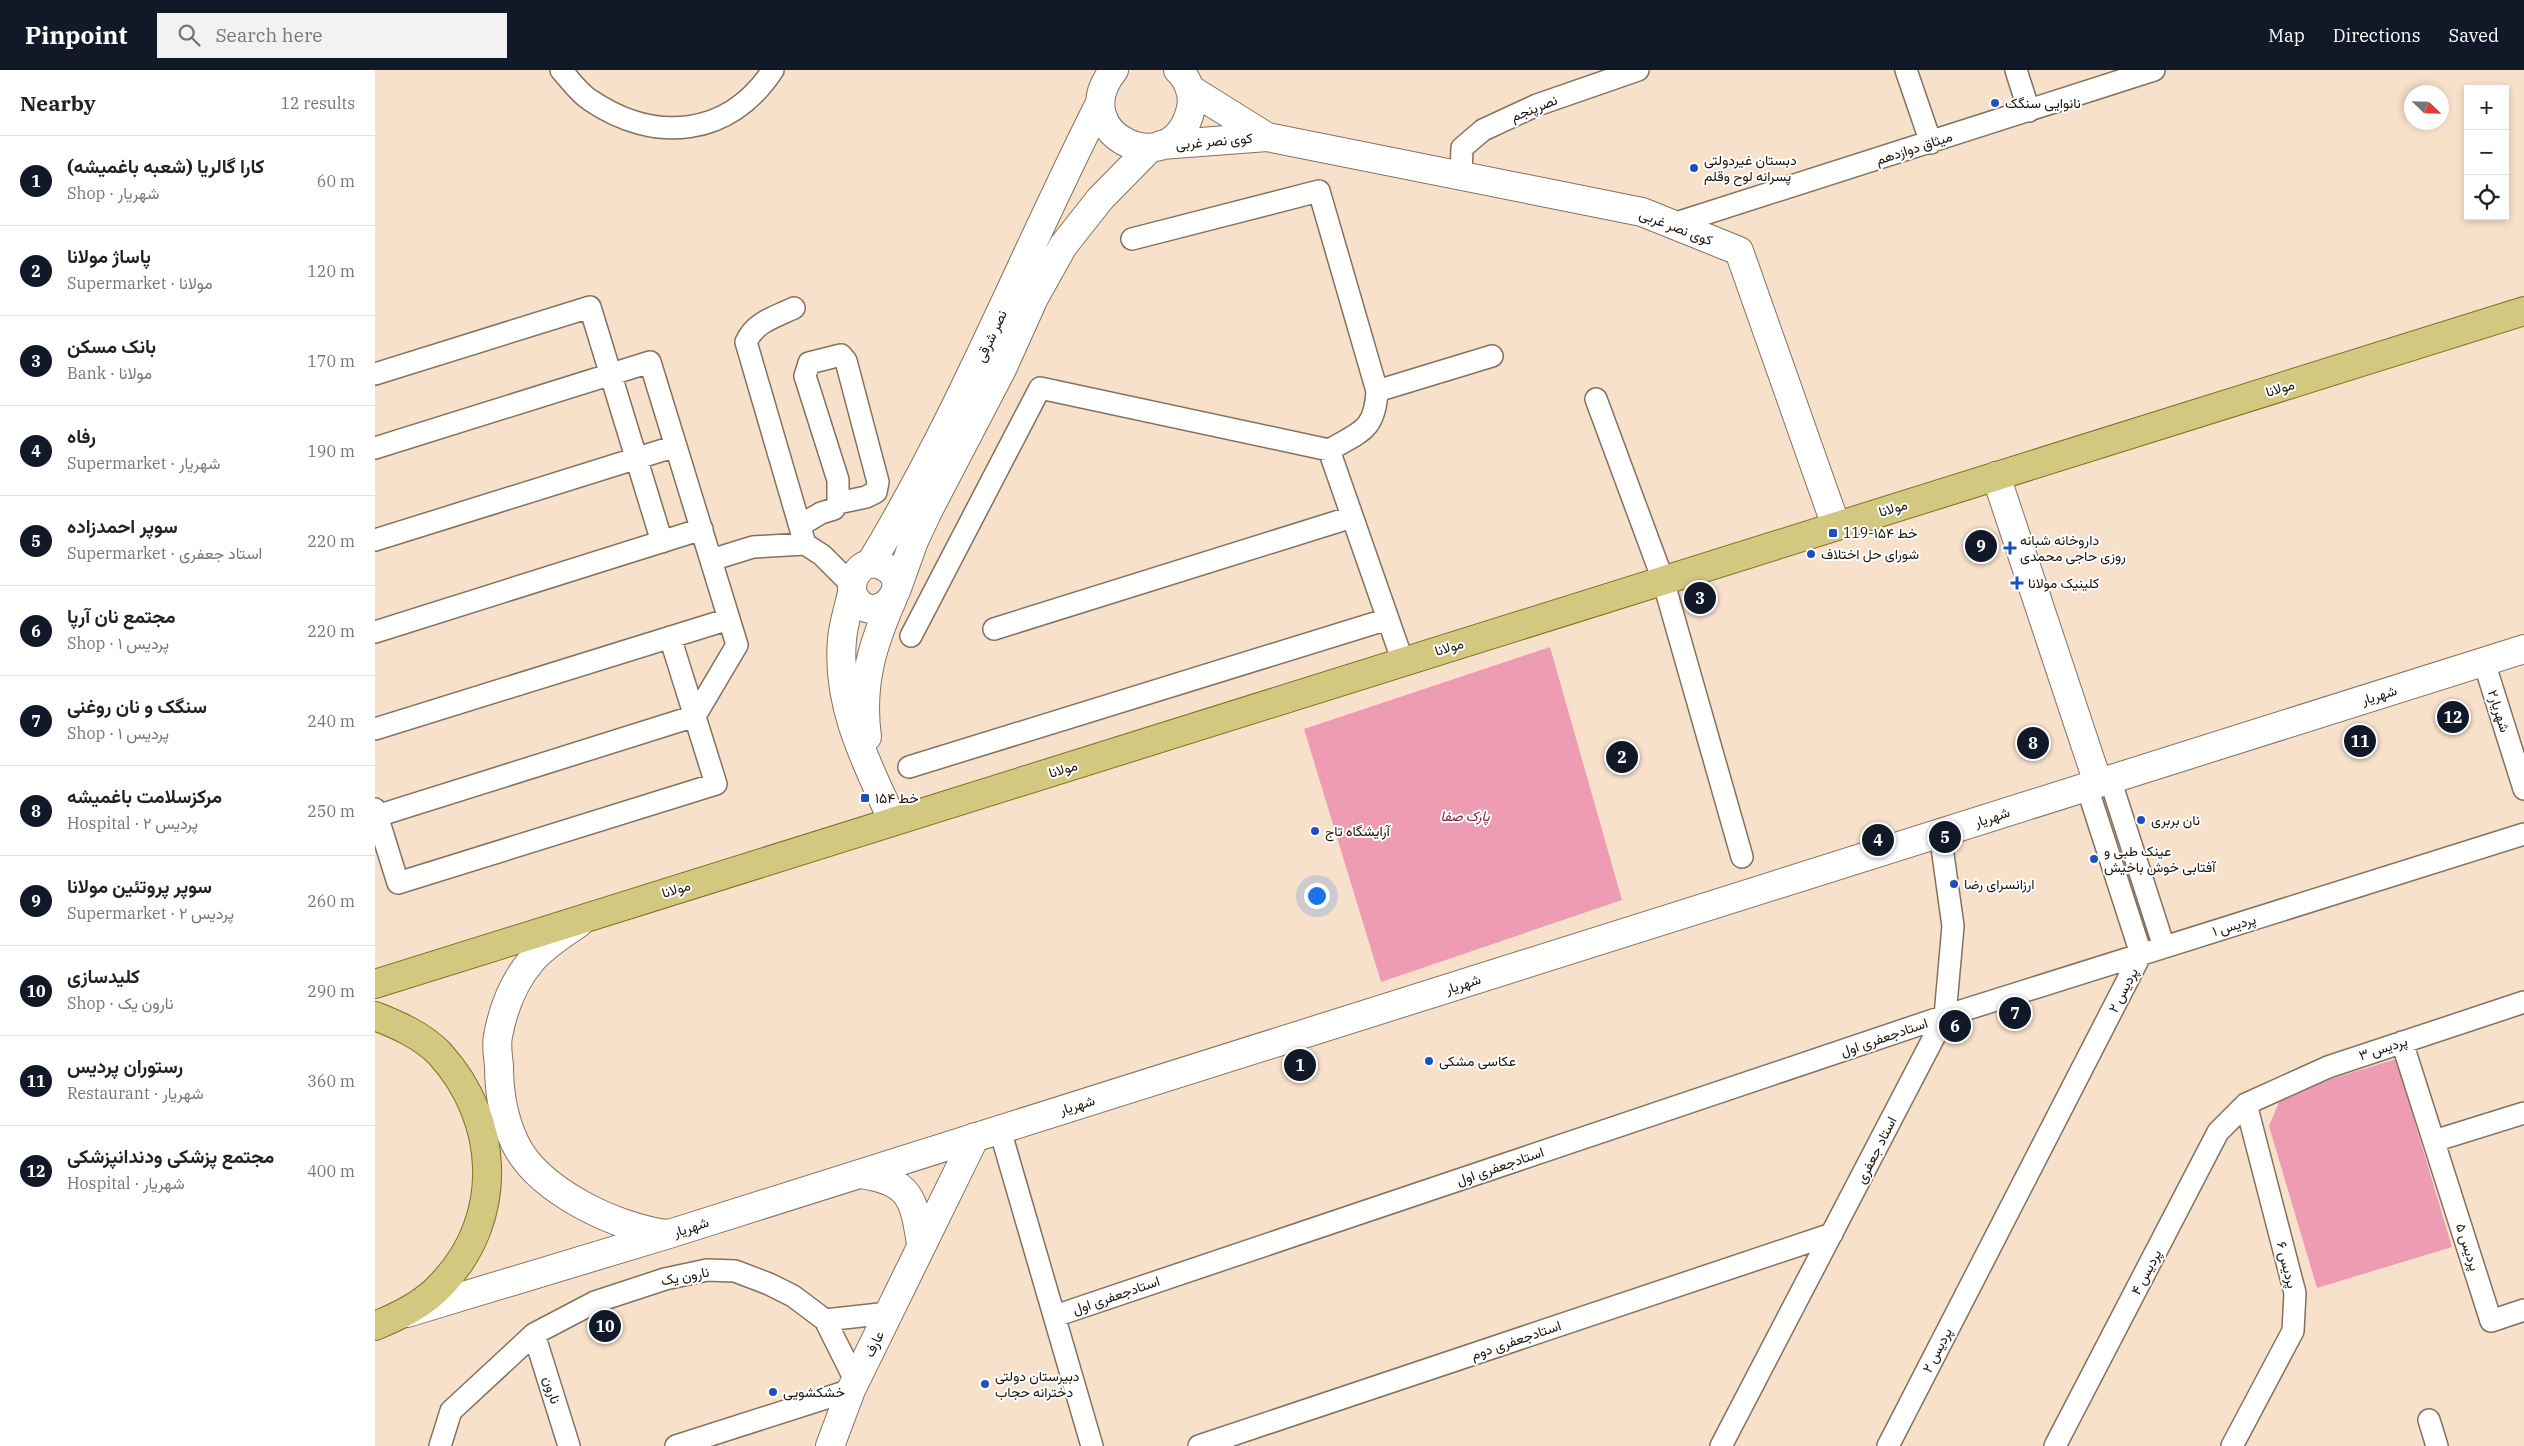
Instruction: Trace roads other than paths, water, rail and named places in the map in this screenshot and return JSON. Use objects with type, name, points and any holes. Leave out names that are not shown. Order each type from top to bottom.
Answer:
[{"type":"main road","name":"نصر شرقی","points":[[893,821],[855,738],[844,694],[842,641],[859,576],[914,488],[964,392],[1100,103],[1102,90],[1114,70]]},
{"type":"main road","name":"نصر شرقی","points":[[872,776],[864,716],[867,667],[876,635],[914,541],[1002,369],[1034,298],[1063,246],[1101,199],[1156,146],[1180,133],[1189,120],[1192,104],[1182,75]]},
{"type":"main road","name":"کوی نصر غربی","points":[[1182,75],[1267,137]]},
{"type":"main road","name":"کوی نصر غربی","points":[[1100,103],[1102,116],[1108,128],[1117,138],[1128,145],[1156,146],[1267,137],[1643,212],[1739,251],[1837,526]]},
{"type":"main road","name":"مولانا","points":[[375,984],[2524,311]]},
{"type":"main road","name":"پردیس ۲","points":[[1996,476],[2097,779]]},
{"type":"main road","points":[[885,566],[890,570],[896,583],[894,594],[882,607],[867,608],[855,599],[859,576],[885,566]]},
{"type":"main road","name":"شهریار","points":[[401,1315],[669,1234],[988,1134],[1940,833],[2097,779],[2524,649]]},
{"type":"main road","points":[[587,917],[547,945],[532,960],[510,996],[498,1036],[497,1051],[498,1080],[505,1113],[515,1144],[525,1158],[533,1168],[565,1194],[591,1209],[627,1224],[646,1231],[669,1234]]},
{"type":"main road","points":[[375,1016],[404,1027],[439,1053],[465,1086],[482,1126],[488,1168],[483,1211],[467,1250],[442,1285],[401,1315],[375,1326]]},
{"type":"main road","name":"عارف","points":[[829,1441],[921,1244],[988,1134]]},
{"type":"main road","points":[[860,1174],[885,1178],[905,1191],[914,1207],[921,1244]]},
{"type":"street","points":[[561,70],[589,100],[632,122],[687,128],[726,117],[760,90],[773,70]]},
{"type":"street","name":"نصرپنجم","points":[[1461,176],[1463,148],[1483,130],[1537,105],[1638,70]]},
{"type":"street","points":[[1906,70],[1931,143]]},
{"type":"street","points":[[2016,70],[2029,111]]},
{"type":"street","name":"میثاق دوازدهم","points":[[1673,224],[1931,143],[2152,70]]},
{"type":"street","points":[[911,636],[1039,388],[1329,450],[1366,429],[1376,409],[1377,391],[1319,190],[1132,239]]},
{"type":"street","points":[[375,374],[590,307],[662,542]]},
{"type":"street","points":[[794,308],[764,322],[751,332],[746,342],[809,541],[859,576]]},
{"type":"street","points":[[809,541],[821,513],[834,509],[838,502],[838,480],[805,376],[809,363],[841,355],[846,360],[878,482],[876,492],[866,497],[838,502]]},
{"type":"street","points":[[1377,391],[1492,356]]},
{"type":"street","points":[[375,448],[650,362],[737,645],[695,716],[376,812],[398,883],[715,784],[695,716],[670,637]]},
{"type":"street","points":[[1596,399],[1663,580],[1741,857]]},
{"type":"street","points":[[375,540],[676,446]]},
{"type":"street","points":[[1329,450],[1403,662]]},
{"type":"street","points":[[994,629],[1353,517]]},
{"type":"street","points":[[375,632],[702,530]]},
{"type":"street","points":[[711,560],[753,547],[809,541]]},
{"type":"street","points":[[375,729],[729,619]]},
{"type":"street","points":[[909,767],[1387,619]]},
{"type":"street","name":"شهریار۲","points":[[2483,662],[2524,789]]},
{"type":"street","points":[[2097,779],[2165,947]]},
{"type":"street","name":"پردیس ۲","points":[[1887,1446],[2141,954],[2097,779]]},
{"type":"street","name":"استاد جعفری","points":[[1722,1443],[1945,1016],[1953,926],[1940,833]]},
{"type":"street","name":"پردیس ۱","points":[[1945,1016],[2524,834]]},
{"type":"street","name":"پردیس ۳","points":[[2246,1104],[2328,1067],[2524,1002]]},
{"type":"street","name":"استادجعفری اول","points":[[1055,1316],[1945,1016]]},
{"type":"street","name":"پردیس ۵","points":[[2402,1042],[2491,1321],[2524,1310]]},
{"type":"street","name":"پردیس ۴","points":[[2055,1446],[2218,1132],[2246,1104]]},
{"type":"street","name":"پردیس ۶","points":[[2232,1446],[2293,1330],[2295,1293],[2246,1104]]},
{"type":"street","points":[[2433,1141],[2524,1113]]},
{"type":"street","points":[[988,1134],[1055,1316],[1092,1446]]},
{"type":"street","name":"استادجعفری دوم","points":[[1199,1446],[1832,1234]]},
{"type":"street","name":"نارون یک","points":[[440,1446],[451,1411],[534,1334],[595,1302],[665,1279],[707,1270],[735,1271],[769,1284],[793,1296],[825,1320],[854,1386]]},
{"type":"street","points":[[825,1320],[889,1313]]},
{"type":"street","name":"نارون","points":[[534,1334],[569,1446]]},
{"type":"street","points":[[676,1446],[854,1386]]},
{"type":"street","points":[[2429,1420],[2437,1446]]},
{"type":"street","points":[[1702,1446],[1722,1443]]},
{"type":"place","name":"نانوایی سنگک","points":[[1995,103]]},
{"type":"place","name":"دبستان غیردولتی پسرانه لوح وقلم","points":[[1694,168]]},
{"type":"place","name":"خط ۱۵۴-119","points":[[1833,533]]},
{"type":"place","name":"سوپر پروتئین مولانا","points":[[1981,546]]},
{"type":"place","name":"داروخانه شبانه روزی حاجی محمدی","points":[[2010,548]]},
{"type":"place","name":"شورای حل اختلاف","points":[[1811,554]]},
{"type":"place","name":"کلینیک مولانا","points":[[2017,583]]},
{"type":"place","name":"بانک مسکن","points":[[1700,598]]},
{"type":"place","name":"مجتمع پزشکی ودندانپزشکی","points":[[2453,717]]},
{"type":"place","name":"رستوران پردیس","points":[[2360,741]]},
{"type":"place","name":"مرکزسلامت باغمیشه","points":[[2033,743]]},
{"type":"place","name":"پاساژ مولانا","points":[[1622,757]]},
{"type":"place","name":"خط ۱۵۴","points":[[865,798]]},
{"type":"place","name":"نان بربری","points":[[2141,820]]},
{"type":"place","name":"آرایشگاه تاج","points":[[1315,831]]},
{"type":"place","name":"سوپر احمدزاده","points":[[1945,837]]},
{"type":"place","name":"رفاه","points":[[1878,840]]},
{"type":"place","name":"عینک طبی و آفتابی خوش باخیش","points":[[2094,859]]},
{"type":"place","name":"ارزانسرای رضا","points":[[1954,884]]},
{"type":"place","name":"سنگک و نان روغنی","points":[[2015,1013]]},
{"type":"place","name":"مجتمع نان آرپا","points":[[1955,1026]]},
{"type":"place","name":"عکاسی مشکی","points":[[1429,1061]]},
{"type":"place","name":"کارا گالریا (شعبه باغمیشه)","points":[[1300,1065]]},
{"type":"place","name":"کلیدسازی","points":[[605,1326]]},
{"type":"place","name":"دبیرستان دولتی دخترانه حجاب","points":[[985,1384]]},
{"type":"place","name":"خشکشویی","points":[[773,1392]]},
{"type":"park label","name":"پارک صفا","points":[[1465,816]]}]
